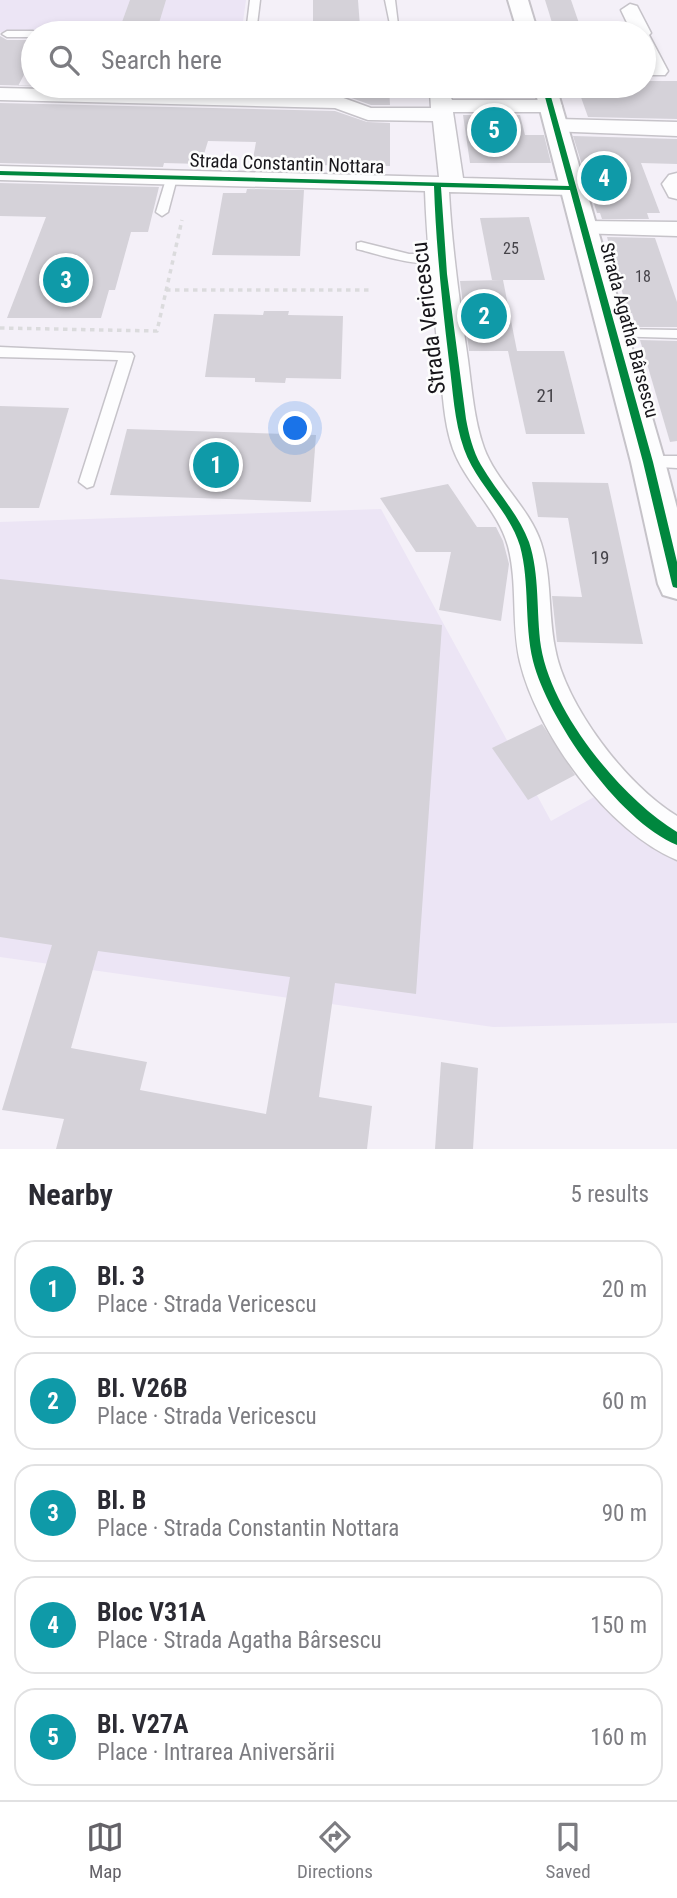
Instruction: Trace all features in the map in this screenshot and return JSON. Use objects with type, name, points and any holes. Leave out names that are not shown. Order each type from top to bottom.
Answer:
[{"type":"street","points":[[518,0],[524,21]]},
{"type":"street","points":[[630,10],[635,21]]},
{"type":"street","points":[[0,93],[21,94]]},
{"type":"street","points":[[169,98],[338,103],[368,114],[442,102],[551,106],[677,129]]},
{"type":"street","name":"Strada Vericescu","points":[[442,102],[444,185],[440,258],[463,432],[482,475],[523,541],[530,569],[537,652],[548,689],[591,757],[614,787],[640,813],[677,839]]},
{"type":"street","name":"Strada Agatha Bârsescu","points":[[551,106],[613,334],[663,462],[677,584]]},
{"type":"street","name":"Strada Constantin Nottara","points":[[0,173],[573,188]]},
{"type":"street","points":[[677,180],[674,184],[677,192]]},
{"type":"street","points":[[584,228],[677,229]]},
{"type":"lane","points":[[252,21],[255,0]]},
{"type":"lane","points":[[390,0],[394,21]]},
{"type":"lane","points":[[7,34],[21,34]]},
{"type":"lane","points":[[162,212],[181,178]]},
{"type":"lane","points":[[361,246],[409,258],[440,258]]},
{"type":"lane","points":[[613,334],[677,334]]},
{"type":"lane","points":[[0,352],[127,356],[87,482]]},
{"type":"path","points":[[0,328],[156,331],[166,290],[181,178]]},
{"type":"path","points":[[166,290],[372,290]]},
{"type":"shaded area","points":[[0,0],[246,0],[243,21],[21,21],[21,32],[0,32]]},
{"type":"shaded area","points":[[381,509],[551,821],[603,792],[677,852],[677,1023],[493,1027],[0,957],[0,522]]},
{"type":"building","points":[[130,0],[166,0],[160,21],[122,21]]},
{"type":"building","points":[[313,0],[358,0],[360,21],[313,21]]},
{"type":"building","points":[[545,0],[571,0],[578,21],[552,21]]},
{"type":"building","points":[[0,36],[7,40],[21,40],[21,80],[18,85],[0,85]]},
{"type":"building","points":[[656,81],[677,81],[677,119],[588,117],[581,98],[656,98]]},
{"type":"building","points":[[352,98],[390,98],[390,105],[371,105]]},
{"type":"building","points":[[0,103],[335,111],[367,122],[390,123],[390,166],[305,165],[305,171],[251,170],[256,142],[208,141],[201,164],[164,163],[163,167],[0,163]]},
{"type":"building","points":[[463,115],[520,115],[525,135],[544,135],[551,163],[470,163]]},
{"type":"building","points":[[573,136],[677,139],[677,164],[641,163],[660,213],[647,213],[649,219],[602,219],[600,213],[597,213]]},
{"type":"building","points":[[0,183],[159,187],[148,232],[131,232],[115,290],[109,290],[101,318],[7,318],[46,217],[0,216]]},
{"type":"building","points":[[247,189],[304,190],[300,256],[212,255],[223,193],[246,193]]},
{"type":"building","points":[[529,217],[545,280],[492,280],[480,218]]},
{"type":"building","points":[[607,237],[655,238],[677,302],[677,327],[636,327],[632,313],[628,313]]},
{"type":"building","points":[[503,280],[517,351],[469,351],[460,281]]},
{"type":"building","points":[[264,311],[289,311],[288,315],[343,316],[341,379],[286,378],[285,383],[255,382],[255,378],[205,377],[214,314],[263,315]]},
{"type":"building","points":[[640,340],[677,341],[677,441],[670,442]]},
{"type":"building","points":[[508,351],[564,351],[585,434],[526,434]]},
{"type":"building","points":[[0,406],[69,408],[39,508],[0,508]]},
{"type":"building","points":[[127,429],[316,435],[311,502],[110,495]]},
{"type":"building","points":[[532,482],[608,483],[643,644],[557,642],[552,596],[582,597],[568,518],[538,517]]},
{"type":"building","points":[[448,484],[477,527],[496,527],[503,541],[509,564],[501,621],[439,610],[451,552],[416,552],[380,498]]},
{"type":"building","points":[[0,579],[442,625],[416,994],[335,983],[319,1097],[372,1106],[367,1149],[56,1149],[64,1119],[2,1110],[52,945],[0,937]],"holes":[[[98,951],[290,977],[266,1114],[140,1090],[147,1062],[71,1048]]]},
{"type":"building","points":[[542,724],[575,775],[528,800],[492,748]]},
{"type":"building","points":[[441,1062],[478,1068],[473,1149],[435,1149]]},
{"type":"cycle path","points":[[548,98],[648,462],[677,584]]},
{"type":"cycle path","points":[[0,173],[573,188]]},
{"type":"cycle path","points":[[437,185],[446,297],[463,431],[476,464],[513,519],[524,543],[530,573],[536,648],[547,685],[559,710],[594,763],[636,809],[657,827],[677,839]]},
{"type":"place","name":"Bl. V27A","points":[[494,130]]},
{"type":"place","name":"Bloc V31A","points":[[604,178]]},
{"type":"place","name":"Bl. B","points":[[66,280]]},
{"type":"place","name":"Bl. V26B","points":[[484,316]]},
{"type":"place","name":"Bl. 3","points":[[216,465]]}]
